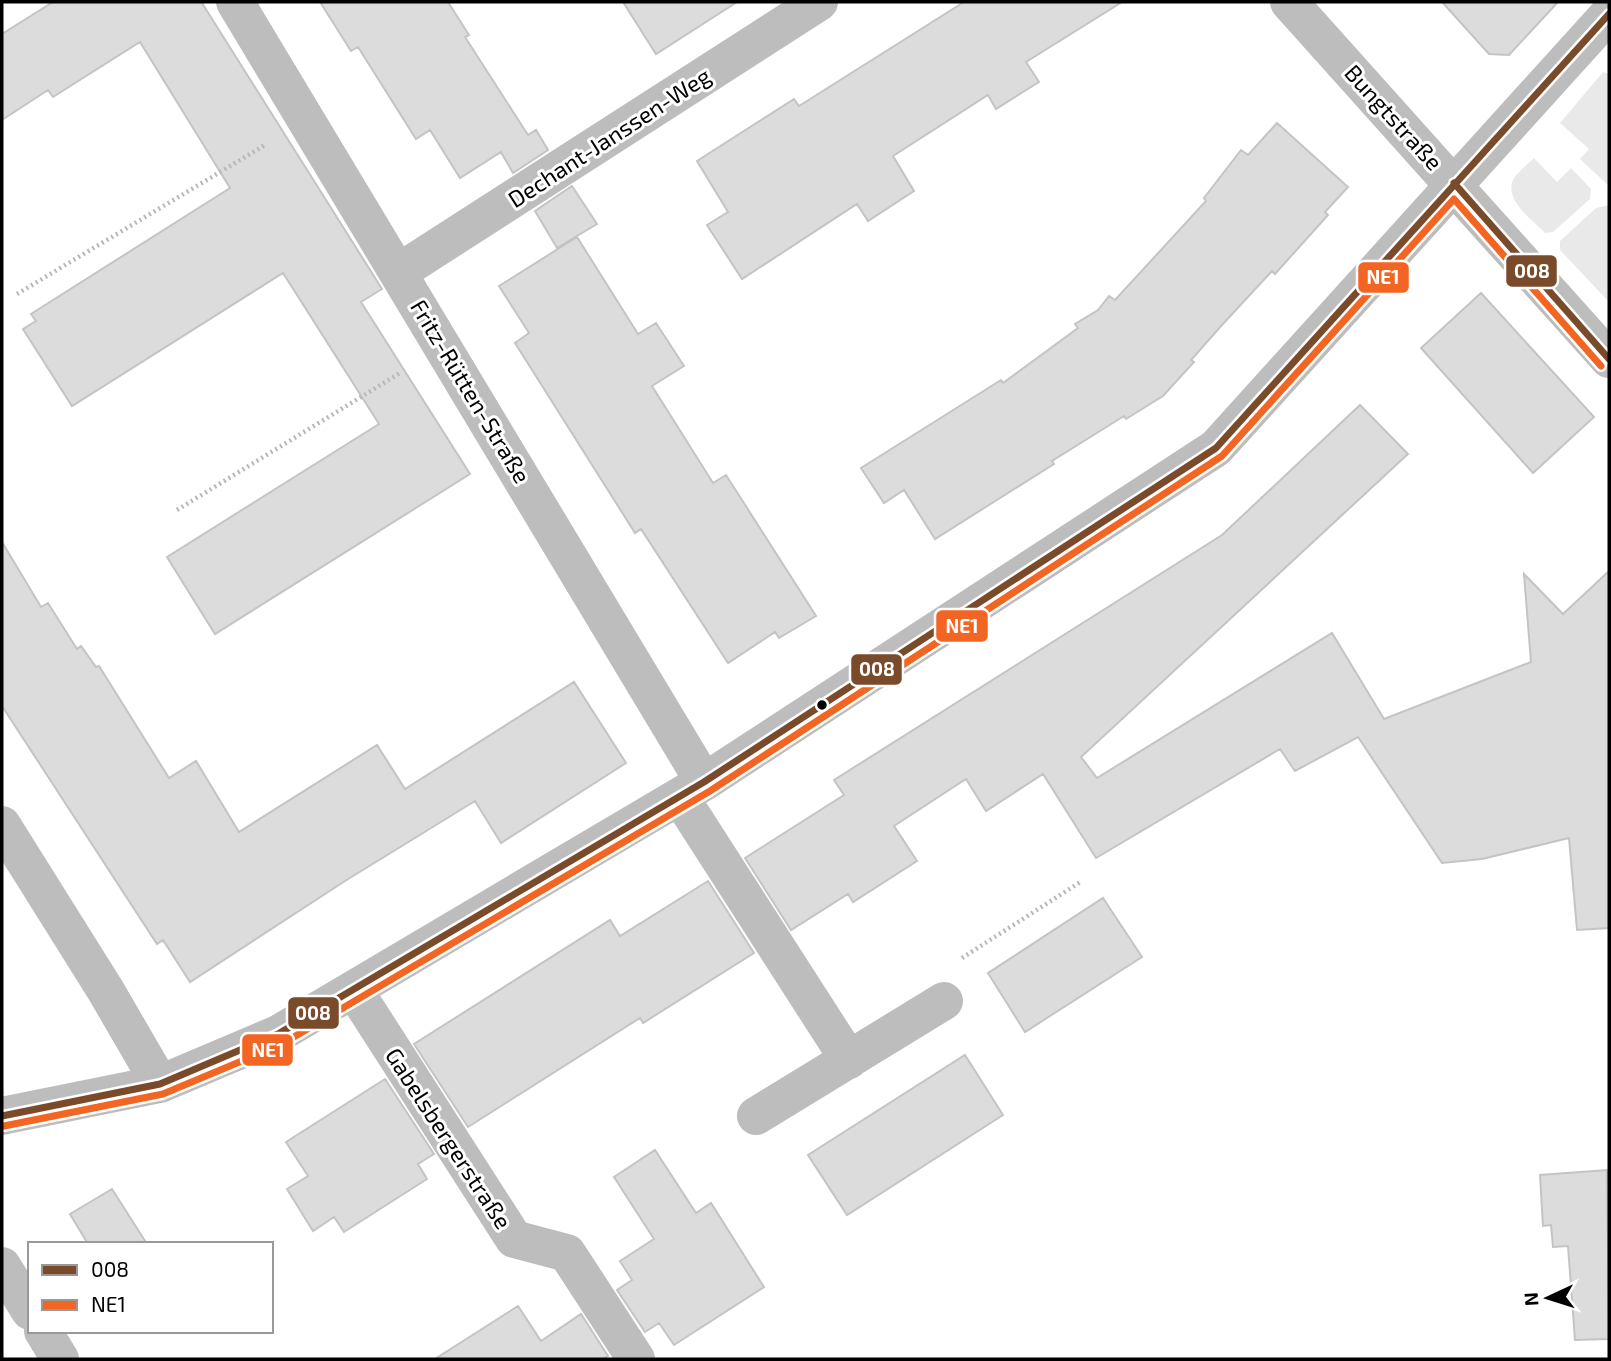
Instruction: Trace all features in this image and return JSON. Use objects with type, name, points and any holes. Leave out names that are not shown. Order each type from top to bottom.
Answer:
[{"type":"street","name":"Fritz-Rütten-Straße","points":[[235,2],[444,346],[692,789]]},
{"type":"street","name":"Dechant-Janssen-Weg","points":[[399,272],[819,2]]},
{"type":"street","name":"Bungtstraße","points":[[1289,2],[1609,359]]},
{"type":"street","points":[[2,1116],[160,1084],[278,1034],[692,789],[1216,448],[1609,14]]},
{"type":"street","points":[[692,789],[849,1060]]},
{"type":"street","points":[[2,825],[100,980],[160,1084]]},
{"type":"street","name":"Gabelsbergerstraße","points":[[354,990],[514,1239],[567,1253],[636,1359]]},
{"type":"street","points":[[755,1116],[944,1000]]},
{"type":"street","points":[[2,1266],[28,1308]]},
{"type":"street","points":[[44,1333],[60,1359]]},
{"type":"path","points":[[17,294],[307,120]]},
{"type":"path","points":[[177,510],[444,346]]},
{"type":"path","points":[[944,1000],[962,958],[1082,881]]},
{"type":"shaded area","points":[[1603,72],[1609,74],[1609,186],[1580,159],[1589,149],[1560,123]]},
{"type":"shaded area","points":[[1534,158],[1557,182],[1571,168],[1591,189],[1590,199],[1553,232],[1545,233],[1520,208],[1512,194],[1514,178]]},
{"type":"shaded area","points":[[1609,205],[1609,302],[1560,250],[1560,241],[1596,208]]},
{"type":"building","points":[[53,2],[205,2],[202,3],[382,289],[361,302],[470,474],[215,634],[167,557],[379,424],[283,273],[72,406],[23,329],[36,321],[31,314],[230,188],[140,42],[53,97],[48,90],[2,120],[2,34]]},
{"type":"building","points":[[320,2],[448,2],[469,35],[465,37],[528,135],[536,130],[548,150],[513,173],[501,152],[460,178],[430,130],[416,139],[358,47],[351,51]]},
{"type":"building","points":[[623,2],[737,2],[656,54]]},
{"type":"building","points":[[964,2],[1122,2],[1026,62],[1039,82],[996,109],[988,95],[893,156],[914,191],[868,221],[857,204],[742,279],[707,225],[728,212],[697,161],[794,99],[799,106]]},
{"type":"building","points":[[1442,2],[1558,2],[1509,55],[1489,54]]},
{"type":"building","points":[[1277,123],[1348,187],[1325,212],[1328,215],[1275,274],[1272,271],[1222,325],[1191,360],[1194,362],[1163,396],[1126,419],[1124,416],[1052,461],[1054,464],[935,539],[904,490],[884,503],[861,468],[1001,380],[1003,383],[1078,328],[1075,324],[1098,310],[1109,296],[1115,300],[1206,201],[1204,198],[1241,150],[1248,155]]},
{"type":"building","points":[[572,186],[597,224],[557,248],[535,211]]},
{"type":"building","points":[[577,237],[638,334],[656,323],[684,366],[652,386],[713,483],[726,475],[816,616],[779,638],[775,632],[728,663],[641,529],[635,533],[515,343],[529,333],[499,286]]},
{"type":"building","points":[[1481,293],[1594,417],[1533,473],[1421,348]]},
{"type":"building","points":[[1360,405],[1408,454],[1081,757],[1097,778],[1332,633],[1384,719],[1531,662],[1524,574],[1563,614],[1609,571],[1609,928],[1577,930],[1569,838],[1482,859],[1442,863],[1358,737],[1295,771],[1280,749],[1096,858],[1043,774],[986,811],[966,779],[894,826],[917,861],[853,902],[848,894],[791,930],[745,858],[844,795],[834,780],[1222,535]]},
{"type":"building","points":[[2,542],[41,607],[48,603],[77,649],[81,646],[96,667],[99,666],[169,778],[196,761],[239,832],[377,745],[405,789],[574,682],[626,763],[501,843],[475,801],[345,881],[190,982],[163,940],[157,944],[2,706]]},
{"type":"building","points":[[708,881],[754,953],[643,1023],[640,1018],[468,1127],[414,1044],[610,920],[620,936]]},
{"type":"building","points":[[1103,898],[1142,957],[1025,1032],[988,973]]},
{"type":"building","points":[[965,1055],[1003,1115],[847,1215],[808,1155]]},
{"type":"building","points":[[385,1079],[434,1154],[418,1164],[427,1179],[344,1232],[334,1217],[313,1231],[287,1189],[308,1176],[286,1142]]},
{"type":"building","points":[[655,1150],[696,1213],[711,1203],[764,1287],[674,1345],[659,1323],[645,1332],[617,1290],[632,1280],[620,1261],[654,1239],[614,1177]]},
{"type":"building","points":[[1607,1170],[1609,1339],[1575,1340],[1568,1246],[1553,1247],[1551,1225],[1543,1226],[1540,1175]]},
{"type":"building","points":[[112,1189],[146,1242],[87,1242],[70,1214]]},
{"type":"building","points":[[518,1306],[541,1341],[581,1314],[608,1356],[603,1359],[435,1359]]},
{"type":"transit line","name":"008","points":[[2,1116],[160,1084],[278,1034],[704,782],[1216,448],[1609,14]]},
{"type":"transit line","name":"008","points":[[1454,183],[1609,359]]},
{"type":"transit line","name":"NE1","points":[[4,1126],[163,1094],[282,1044],[710,791],[1222,456],[1454,199],[1601,366]]}]
